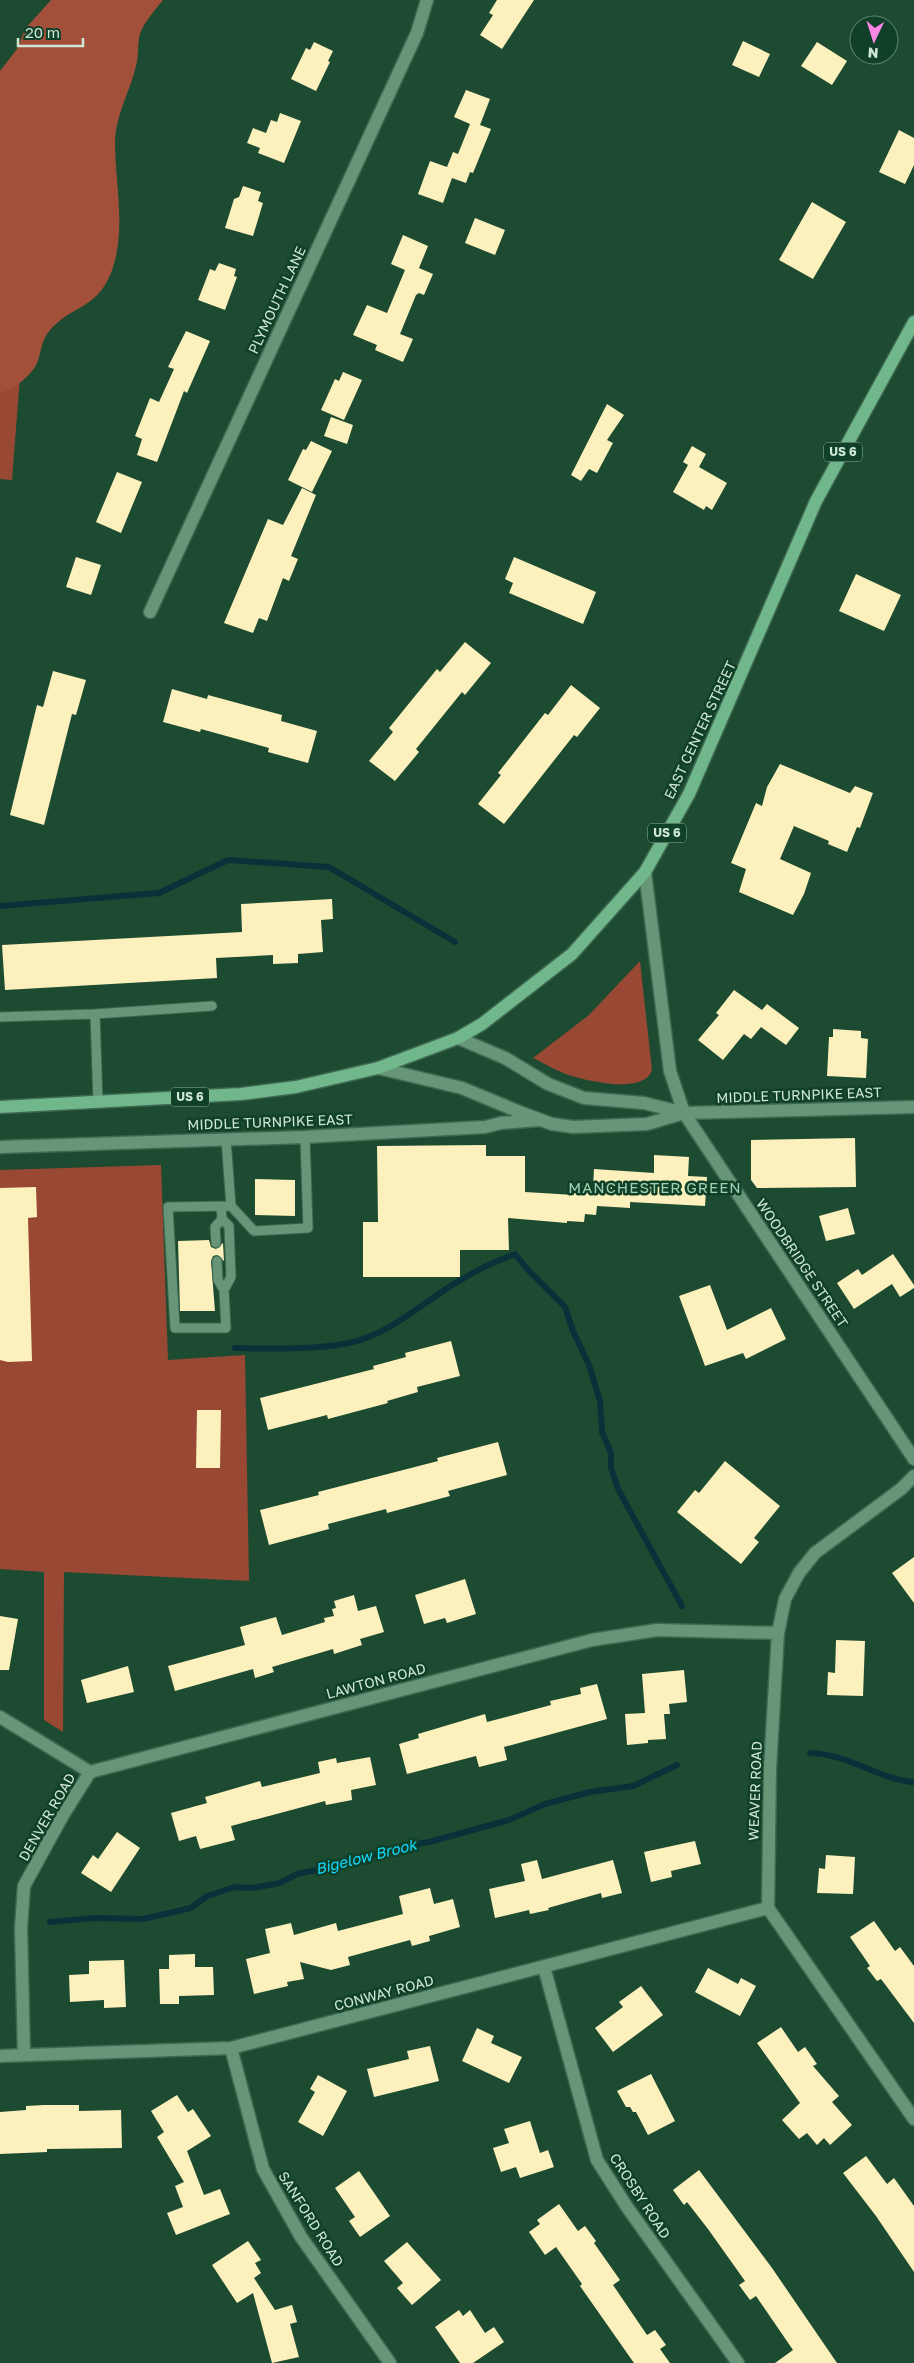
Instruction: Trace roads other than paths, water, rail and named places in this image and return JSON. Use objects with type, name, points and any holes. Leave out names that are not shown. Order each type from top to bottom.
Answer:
[{"type":"main road","name":"EAST CENTER STREET","points":[[378,1068],[458,1038],[482,1024],[572,954],[645,872],[689,794],[816,501],[914,322]]},
{"type":"main road","name":"MIDDLE TURNPIKE EAST","points":[[0,1107],[241,1094],[296,1086],[378,1068]]},
{"type":"street","name":"PLYMOUTH LANE","points":[[150,612],[417,33],[426,0]]},
{"type":"street","name":"WOODBRIDGE STREET","points":[[645,872],[670,1071],[684,1113],[914,1459]]},
{"type":"street","name":"MIDDLE TURNPIKE EAST","points":[[458,1038],[504,1058],[548,1084],[584,1098],[644,1103],[684,1113]]},
{"type":"street","name":"MIDDLE TURNPIKE EAST","points":[[378,1068],[462,1088],[540,1120],[573,1127],[612,1127],[647,1124],[684,1113],[914,1107]]},
{"type":"street","name":"MIDDLE TURNPIKE EAST","points":[[0,1147],[305,1137],[485,1127],[500,1123],[540,1120]]},
{"type":"street","name":"WEAVER ROAD","points":[[768,1908],[770,1768],[778,1633],[785,1599],[799,1573],[815,1553],[901,1489],[914,1476]]},
{"type":"street","name":"LAWTON ROAD","points":[[90,1772],[592,1640],[657,1630],[778,1633]]},
{"type":"street","points":[[0,1717],[90,1772]]},
{"type":"street","name":"DENVER ROAD","points":[[24,2055],[21,1928],[24,1886],[63,1815],[90,1772]]},
{"type":"street","points":[[768,1908],[914,2119]]},
{"type":"street","name":"CONWAY ROAD","points":[[0,2056],[231,2048],[768,1908]]},
{"type":"street","name":"CROSBY ROAD","points":[[544,1967],[597,2160],[627,2207],[738,2363]]},
{"type":"street","name":"SANFORD ROAD","points":[[231,2048],[263,2169],[301,2237],[384,2361]]},
{"type":"lane","points":[[0,1017],[95,1014],[212,1006]]},
{"type":"lane","points":[[95,1014],[98,1102]]},
{"type":"lane","points":[[226,1139],[231,1206],[254,1231],[308,1228],[305,1137]]},
{"type":"lane","points":[[221,1206],[222,1219],[229,1226],[231,1277],[224,1290]]},
{"type":"lane","points":[[217,1261],[218,1280],[224,1290],[226,1328],[175,1328],[168,1207],[231,1206]]},
{"type":"lane","points":[[216,1243],[215,1227],[222,1219]]},
{"type":"waterway","points":[[0,906],[159,893],[228,860],[329,867],[455,942]]},
{"type":"waterway","points":[[235,1348],[322,1347],[349,1343],[365,1338],[394,1324],[450,1286],[489,1265],[515,1254],[527,1269],[565,1307],[573,1331],[589,1365],[600,1401],[602,1432],[611,1453],[611,1468],[618,1489],[682,1606]]},
{"type":"waterway","name":"Bigelow Brook","points":[[810,1753],[824,1754],[888,1776],[914,1782]]},
{"type":"waterway","name":"Bigelow Brook","points":[[50,1922],[94,1918],[143,1919],[191,1908],[207,1896],[235,1887],[252,1888],[280,1883],[297,1874],[347,1864],[394,1848],[429,1842],[509,1820],[545,1804],[590,1792],[633,1786],[677,1765]]},
{"type":"district","name":"MANCHESTER GREEN","points":[[655,1188]]}]
